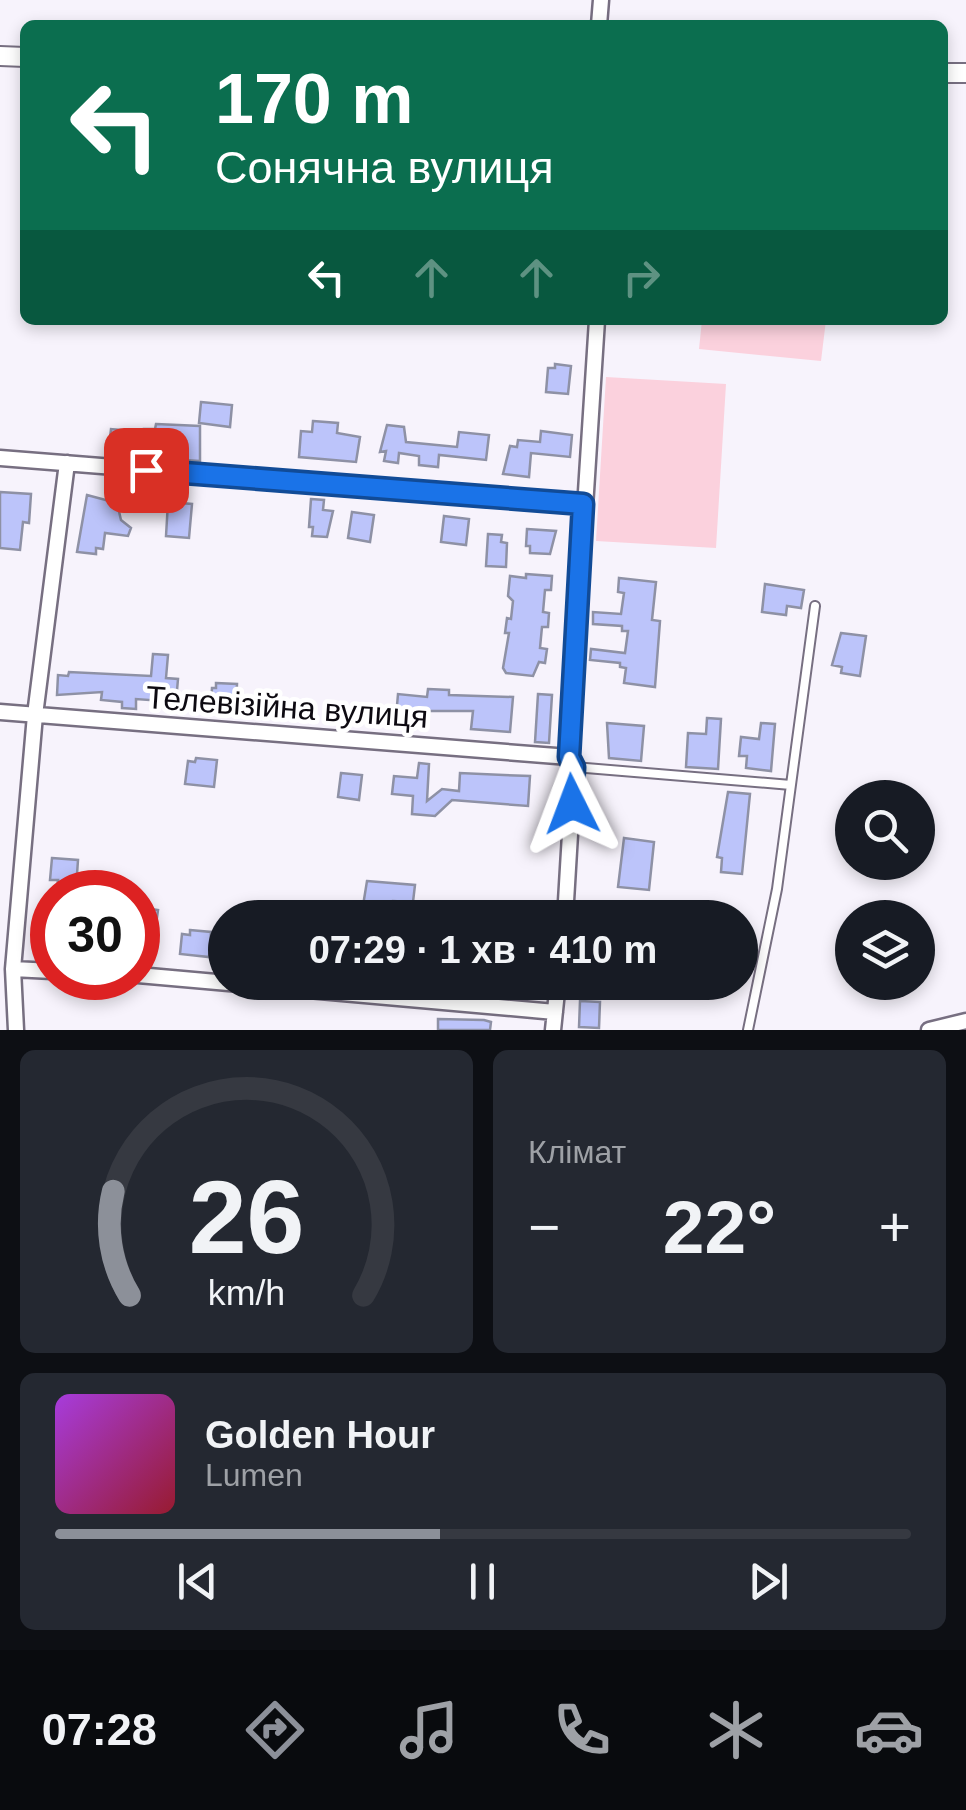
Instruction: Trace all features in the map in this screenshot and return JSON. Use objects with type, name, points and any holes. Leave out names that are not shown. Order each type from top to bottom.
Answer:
[{"type":"street","points":[[566,900],[583,504],[597,325]]},
{"type":"street","points":[[0,458],[583,504]]},
{"type":"street","points":[[16,1030],[9,976],[35,715],[67,464]]},
{"type":"street","name":"Телевізійна вулиця","points":[[0,712],[572,762]]},
{"type":"street","points":[[160,977],[555,1012]]},
{"type":"street","points":[[553,1030],[556,1000]]},
{"type":"street","points":[[929,1030],[966,1021]]},
{"type":"lane","points":[[748,1030],[778,889],[815,606]]},
{"type":"lane","points":[[572,762],[790,785]]},
{"type":"shaded area","points":[[701,325],[825,325],[821,361],[699,349]]},
{"type":"shaded area","points":[[606,377],[726,384],[716,548],[596,541]]},
{"type":"building","points":[[555,364],[571,366],[568,394],[546,392],[548,368],[555,368]]},
{"type":"building","points":[[201,402],[232,405],[230,427],[199,423]]},
{"type":"building","points":[[313,421],[338,423],[337,433],[360,437],[356,462],[299,457],[301,431],[312,432]]},
{"type":"building","points":[[156,424],[200,426],[200,461],[183,460],[184,449],[109,447],[111,429],[144,432],[155,429]]},
{"type":"building","points":[[387,425],[404,427],[406,442],[457,447],[459,432],[489,435],[486,460],[439,455],[438,467],[419,465],[419,456],[399,453],[398,463],[384,461],[386,451],[380,452]]},
{"type":"building","points":[[541,431],[572,435],[570,457],[531,453],[529,477],[503,474],[510,446],[517,447],[518,440],[540,442]]},
{"type":"building","points":[[0,492],[31,494],[29,523],[23,522],[20,550],[0,548]]},
{"type":"building","points":[[87,495],[117,503],[121,520],[131,528],[128,536],[105,533],[103,549],[96,548],[96,554],[77,552]]},
{"type":"building","points":[[311,499],[324,500],[323,510],[333,511],[327,537],[312,536]]},
{"type":"building","points":[[168,502],[192,504],[189,538],[166,536]]},
{"type":"building","points":[[352,512],[374,515],[370,542],[348,538]]},
{"type":"building","points":[[444,516],[469,519],[466,545],[441,542]]},
{"type":"building","points":[[527,529],[556,531],[550,554],[530,553],[530,546],[526,546]]},
{"type":"building","points":[[488,534],[502,535],[501,542],[507,543],[506,567],[486,566]]},
{"type":"building","points":[[526,574],[552,576],[551,590],[545,590],[543,612],[549,613],[548,627],[542,627],[540,648],[547,649],[545,663],[539,662],[533,676],[506,673],[503,668],[509,633],[505,633],[507,618],[511,619],[513,601],[508,596],[510,576],[526,578]]},
{"type":"building","points":[[619,578],[656,582],[652,620],[660,621],[655,687],[624,683],[626,668],[620,667],[620,663],[590,660],[591,649],[625,653],[628,631],[622,631],[622,626],[593,624],[593,612],[621,614],[624,593],[618,592]]},
{"type":"building","points":[[765,584],[804,590],[801,608],[787,606],[786,615],[762,612]]},
{"type":"building","points":[[841,633],[866,636],[860,676],[841,673],[842,667],[832,665]]},
{"type":"building","points":[[153,654],[168,655],[166,678],[178,679],[176,702],[136,699],[136,709],[122,708],[122,702],[101,700],[102,692],[57,695],[58,675],[68,676],[69,672],[151,676]]},
{"type":"building","points":[[216,683],[237,684],[236,705],[211,704]]},
{"type":"building","points":[[428,689],[449,690],[449,695],[513,697],[510,732],[471,729],[473,711],[418,711],[417,719],[396,717],[398,694],[427,697]]},
{"type":"building","points":[[538,694],[552,695],[549,743],[535,742]]},
{"type":"building","points":[[707,718],[721,719],[718,769],[686,767],[688,733],[706,734]]},
{"type":"building","points":[[607,723],[644,726],[641,761],[609,758]]},
{"type":"building","points":[[761,723],[775,724],[771,771],[746,768],[747,756],[739,756],[741,737],[759,739]]},
{"type":"building","points":[[196,758],[217,760],[214,787],[185,784],[188,761],[195,762]]},
{"type":"building","points":[[419,763],[429,764],[427,801],[442,789],[459,791],[460,773],[530,776],[528,806],[452,800],[435,816],[412,814],[413,796],[392,794],[394,776],[417,778]]},
{"type":"building","points":[[341,773],[362,775],[359,800],[338,797]]},
{"type":"building","points":[[728,792],[750,794],[742,874],[721,872],[722,858],[717,857]]},
{"type":"building","points":[[624,838],[654,842],[649,890],[618,887]]},
{"type":"building","points":[[52,858],[78,860],[77,870],[51,870]]},
{"type":"building","points":[[367,881],[415,885],[413,900],[364,900]]},
{"type":"building","points":[[190,930],[208,932],[208,957],[180,954],[182,934],[190,935]]},
{"type":"building","points":[[580,1001],[600,1002],[599,1028],[579,1027]]},
{"type":"building","points":[[438,1019],[484,1020],[491,1022],[490,1030],[438,1030]]},
{"type":"route","points":[[146,470],[583,504],[569,757],[574,767],[572,804]]}]
